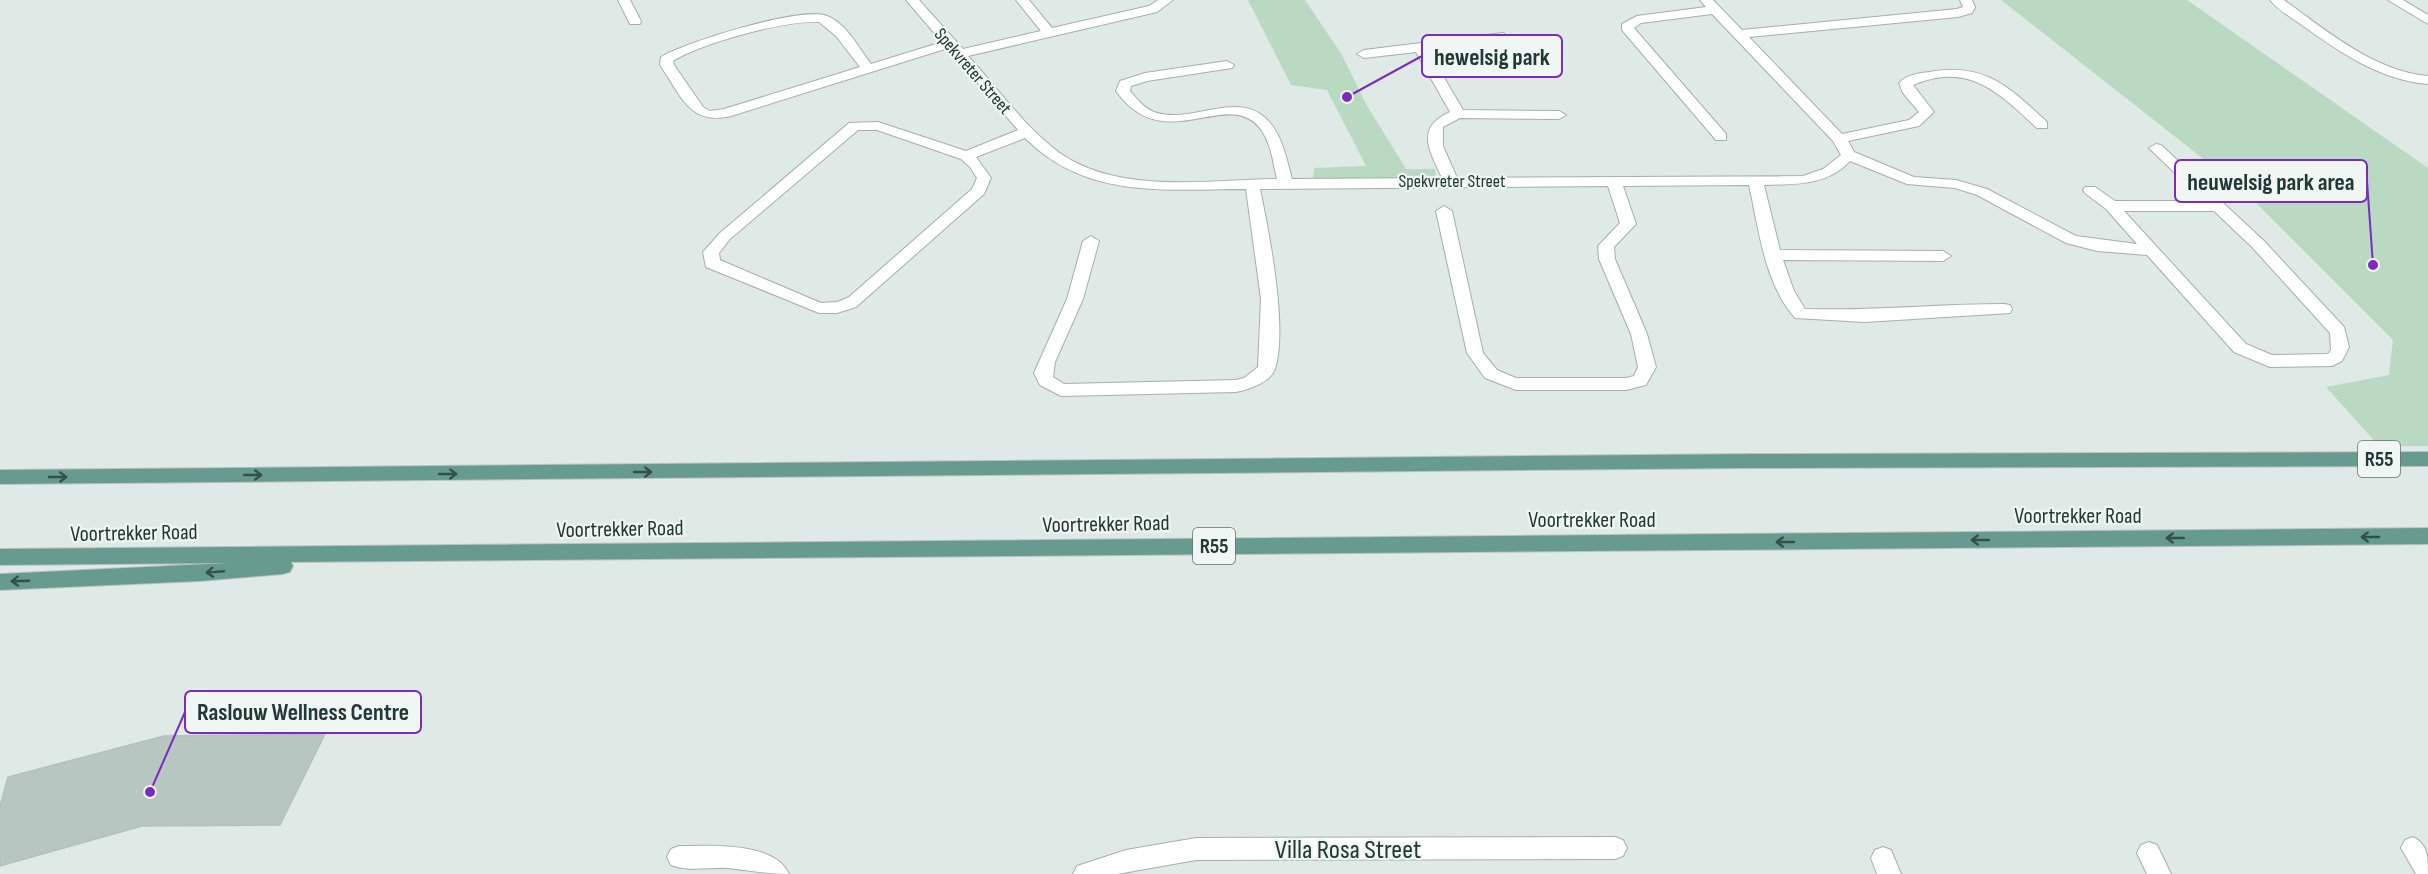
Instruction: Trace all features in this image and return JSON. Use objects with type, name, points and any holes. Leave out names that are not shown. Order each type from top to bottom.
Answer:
[{"type":"main road","name":"R55","points":[[0,477],[1752,461],[2428,459]]},
{"type":"main road","name":"Voortrekker Road","points":[[0,558],[2428,536]]},
{"type":"main road","points":[[0,582],[201,573],[419,554]]},
{"type":"street","points":[[624,0],[635,21]]},
{"type":"street","name":"Spekvreter Street","points":[[912,0],[1026,132],[1055,158],[1085,172],[1119,183],[1803,180],[1825,175],[1839,167],[1848,155]]},
{"type":"street","points":[[1022,0],[1049,33]]},
{"type":"street","points":[[868,69],[830,22],[818,16],[793,20],[691,48],[670,55],[666,60],[692,103],[698,110],[708,115],[726,112],[868,69],[953,49],[1049,33],[1153,9],[1167,0]]},
{"type":"street","points":[[1739,34],[1958,13],[1970,7],[1966,0]]},
{"type":"street","points":[[2276,0],[2382,69],[2410,80],[2428,80]]},
{"type":"street","points":[[2394,0],[2428,20]]},
{"type":"street","points":[[1721,137],[1627,27],[1637,20],[1710,5],[1839,139],[1848,155],[1912,181],[1956,184],[1982,192],[2055,233],[2080,244],[2149,250]]},
{"type":"street","points":[[1364,54],[1503,37]]},
{"type":"street","points":[[1419,46],[1458,114]]},
{"type":"street","points":[[1227,65],[1146,77],[1125,84],[1122,91],[1152,116],[1172,118],[1239,111],[1253,116],[1262,122],[1269,133],[1285,182]]},
{"type":"street","points":[[1839,139],[1914,123],[1927,112],[1908,90],[1906,83],[1933,75],[1960,72],[1987,78],[2042,125]]},
{"type":"street","points":[[1451,181],[1436,145],[1435,132],[1438,125],[1458,114],[1559,115]]},
{"type":"street","points":[[966,156],[976,164],[984,178],[979,191],[914,252],[855,301],[831,309],[819,308],[712,263],[711,252],[725,236],[854,126],[878,126],[966,156],[1026,132]]},
{"type":"street","points":[[2090,190],[2111,206],[2240,348],[2270,361],[2332,360],[2341,353],[2342,345],[2338,332],[2287,274],[2156,148]]},
{"type":"street","points":[[1755,180],[1776,255],[1781,282],[1797,312],[1805,315],[1872,316],[1934,310],[2004,309]]},
{"type":"street","points":[[1444,210],[1474,353],[1483,370],[1492,376],[1516,384],[1626,384],[1640,381],[1647,367],[1639,334],[1607,259],[1606,246],[1628,224],[1614,181]]},
{"type":"street","points":[[1091,241],[1075,299],[1046,362],[1043,373],[1046,381],[1061,390],[1236,386],[1249,383],[1266,369],[1269,349],[1263,234],[1252,183]]},
{"type":"street","points":[[2111,206],[2217,206]]},
{"type":"street","points":[[1776,255],[1942,256]]},
{"type":"street","name":"Villa Rosa Street","points":[[1085,874],[1111,863],[1144,855],[1196,849],[1615,848]]},
{"type":"street","points":[[2413,848],[2428,872]]},
{"type":"street","points":[[2149,853],[2159,874]]},
{"type":"street","points":[[679,857],[737,859],[759,863],[777,874]]},
{"type":"green space","points":[[1248,0],[1305,0],[1342,55],[1366,104],[1406,169],[1435,169],[1436,181],[1313,182],[1314,168],[1366,166],[1327,90],[1291,85]]},
{"type":"green space","points":[[2001,0],[2187,0],[2428,168],[2428,446],[2379,446],[2326,387],[2389,375],[2393,340],[2243,190]]},
{"type":"building","points":[[325,734],[280,825],[142,826],[0,866],[0,806],[8,777],[164,736]]},
{"type":"place","name":"hewelsig park","points":[[1347,97]]},
{"type":"place","name":"heuwelsig park area","points":[[2373,265]]},
{"type":"place","name":"Raslouw Wellness Centre","points":[[150,792]]}]
